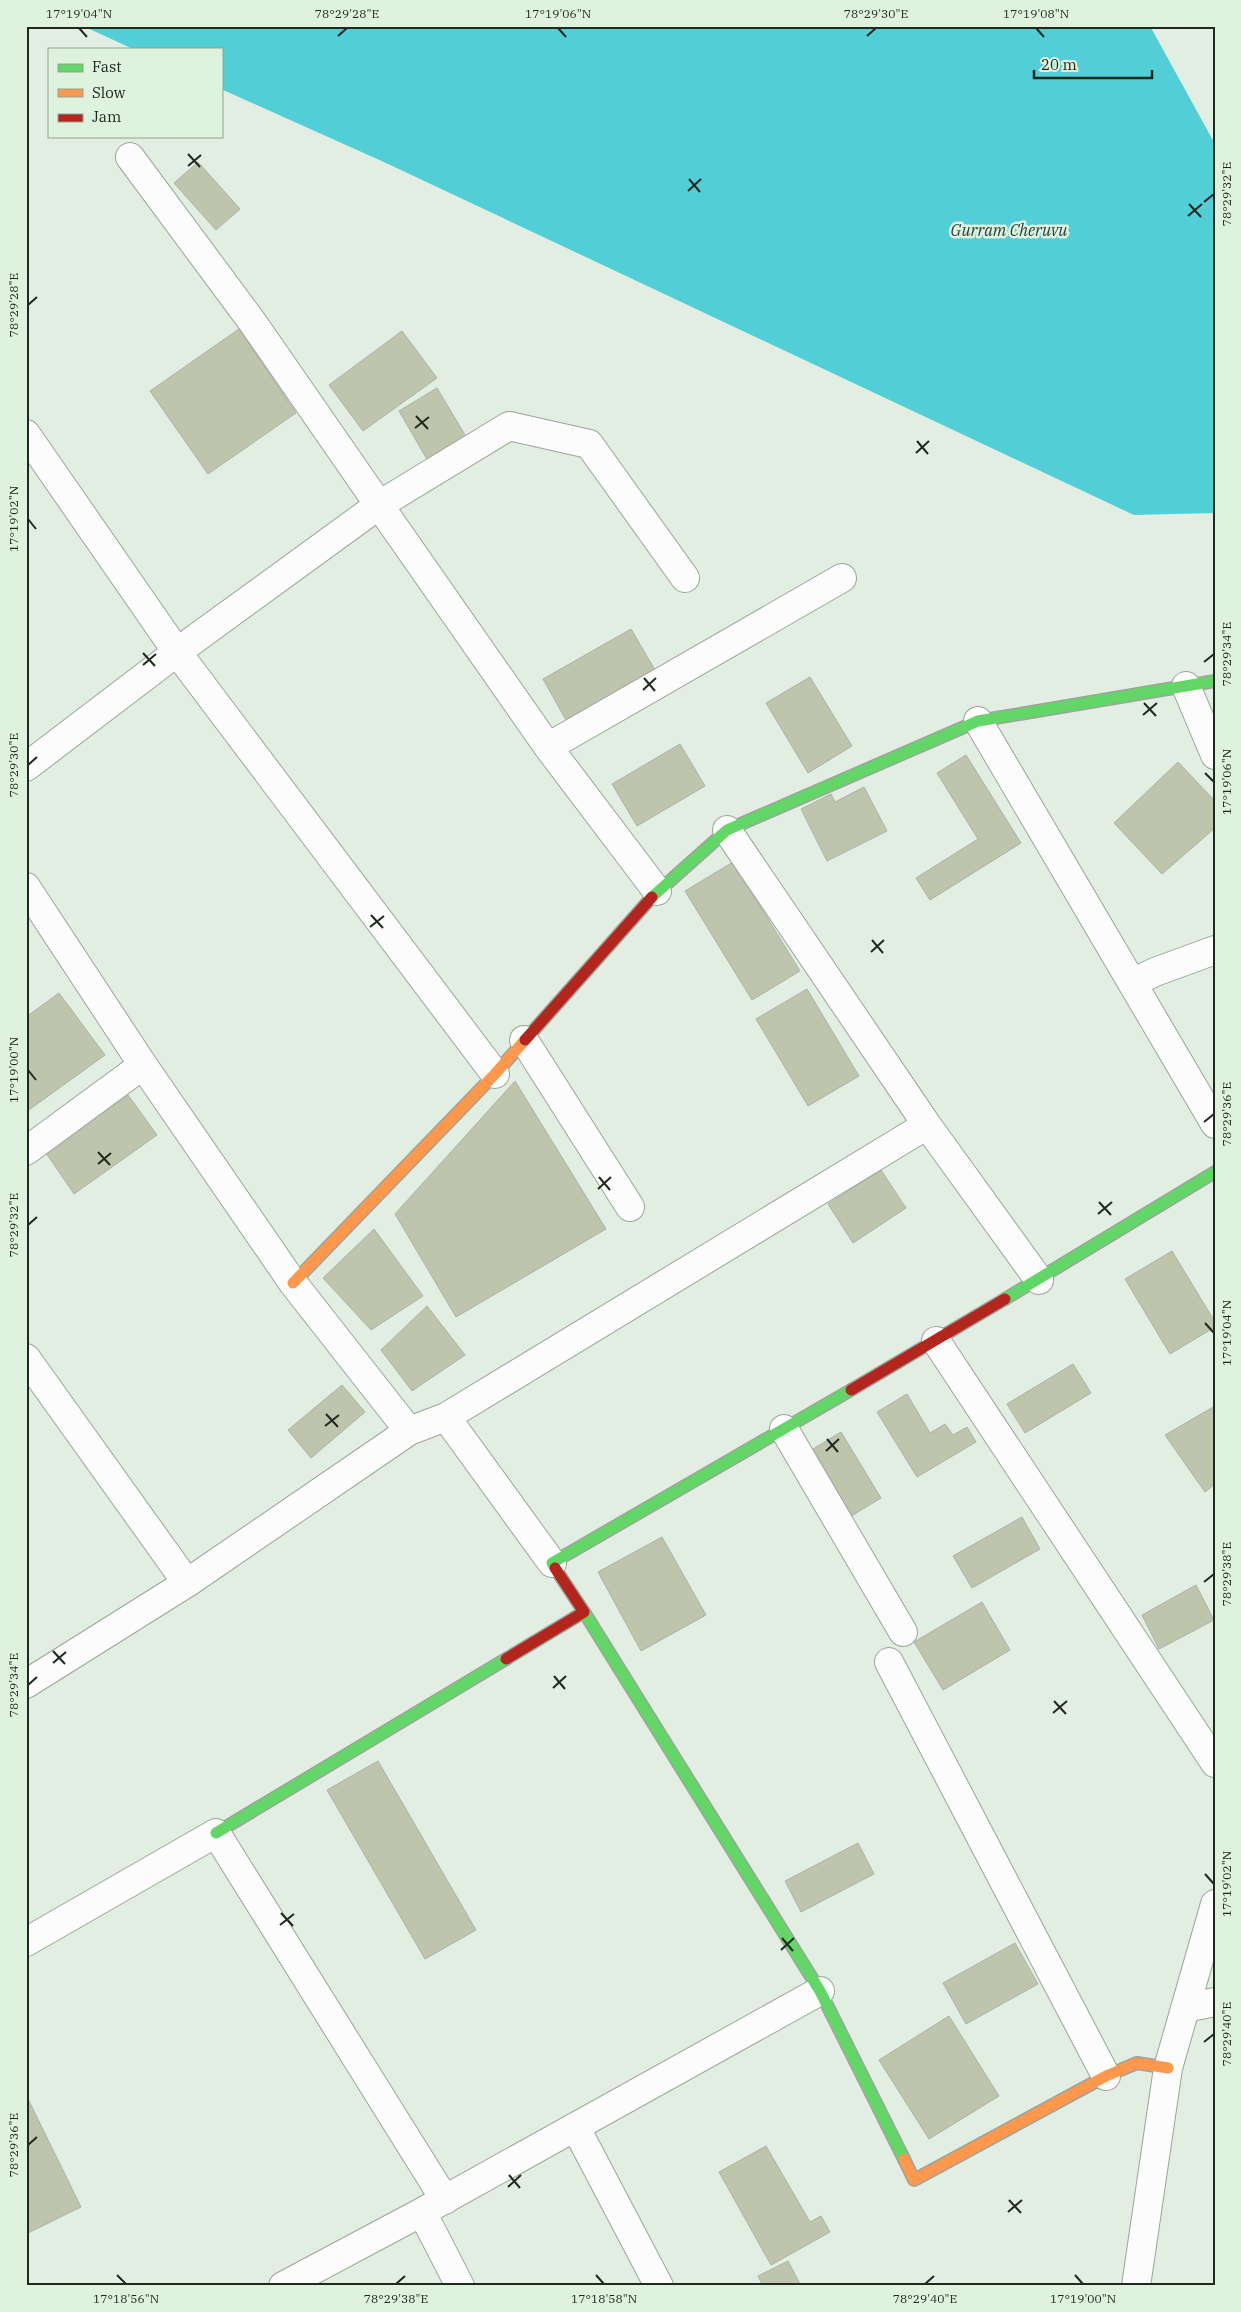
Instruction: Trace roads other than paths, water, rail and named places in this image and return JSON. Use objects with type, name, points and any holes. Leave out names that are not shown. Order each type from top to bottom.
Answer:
[{"type":"street","points":[[130,157],[253,323],[548,747],[657,890]]},
{"type":"street","points":[[26,767],[177,652],[378,505],[509,426],[589,444],[686,578]]},
{"type":"street","points":[[26,434],[177,652],[495,1074]]},
{"type":"street","points":[[548,747],[842,578]]},
{"type":"street","points":[[293,1284],[495,1074],[657,890],[727,830],[978,721],[1215,681]]},
{"type":"street","points":[[1186,686],[1215,755]]},
{"type":"street","points":[[978,721],[1215,1124]]},
{"type":"street","points":[[727,830],[926,1126],[1039,1280]]},
{"type":"street","points":[[26,887],[143,1065],[293,1284],[409,1431]]},
{"type":"street","points":[[1132,983],[1155,972],[1215,950]]},
{"type":"street","points":[[524,1040],[630,1207]]},
{"type":"street","points":[[26,1150],[143,1065]]},
{"type":"street","points":[[26,1684],[187,1583],[409,1431],[446,1417],[926,1126]]},
{"type":"street","points":[[552,1563],[936,1341],[1215,1172]]},
{"type":"street","points":[[936,1341],[1215,1763]]},
{"type":"street","points":[[26,1358],[187,1583]]},
{"type":"street","points":[[446,1417],[552,1563],[584,1612],[820,1991],[914,2180],[1106,2076],[1137,2062],[1168,2068]]},
{"type":"street","points":[[784,1429],[902,1632]]},
{"type":"street","points":[[26,1942],[216,1833],[584,1612]]},
{"type":"street","points":[[889,1662],[1106,2076]]},
{"type":"street","points":[[216,1833],[445,2200]]},
{"type":"street","points":[[1136,2286],[1168,2068],[1215,1904]]},
{"type":"street","points":[[283,2286],[445,2200],[820,1991]]},
{"type":"street","points":[[1185,2008],[1215,2002]]},
{"type":"street","points":[[576,2128],[659,2286]]},
{"type":"street","points":[[422,2212],[460,2286]]},
{"type":"water","name":"Gurram Cheruvu","points":[[83,26],[1150,26],[1215,144],[1215,513],[1134,515],[386,163],[222,89],[222,48],[131,48]]}]
